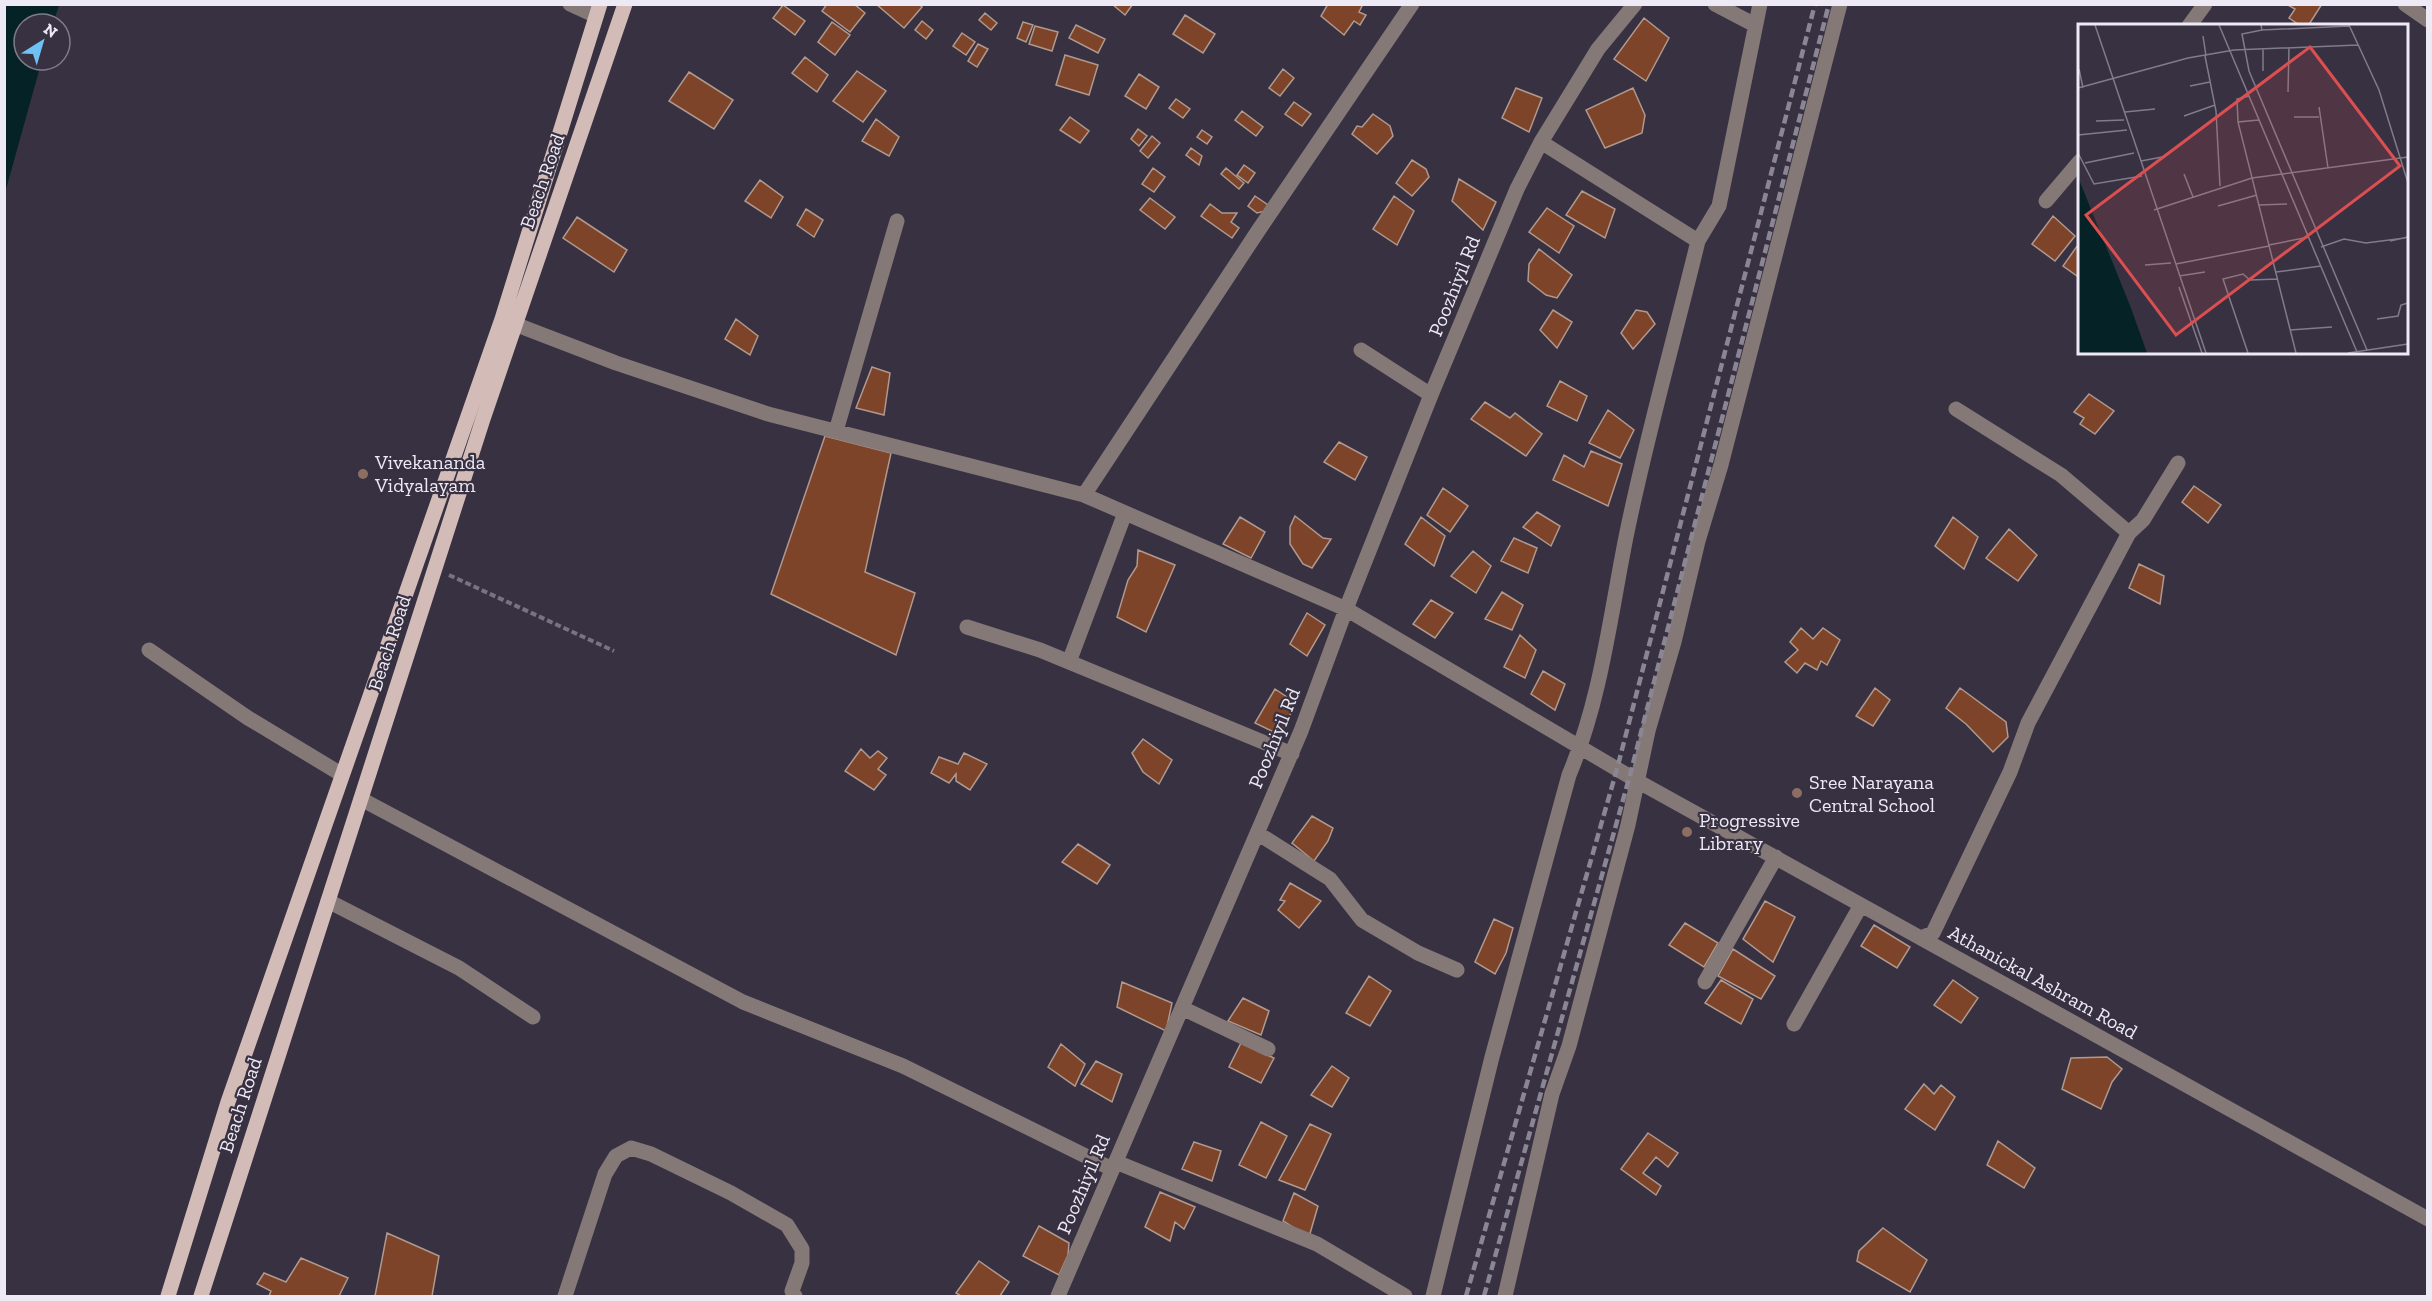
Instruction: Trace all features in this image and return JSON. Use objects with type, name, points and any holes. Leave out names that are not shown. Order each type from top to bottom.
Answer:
[{"type":"main road","name":"Beach Road","points":[[201,1296],[435,569],[509,322],[625,4]]},
{"type":"main road","points":[[168,1296],[228,1102],[341,774],[509,322],[598,10]]},
{"type":"street","points":[[570,4],[598,10]]},
{"type":"street","points":[[1084,495],[1258,231],[1412,4]]},
{"type":"street","name":"Poozhiyil Rd","points":[[1058,1296],[1292,754],[1346,609],[1431,395],[1517,189],[1540,142],[1598,49],[1635,4]]},
{"type":"street","points":[[1715,4],[1755,25]]},
{"type":"street","points":[[1433,1296],[1492,1057],[1569,775],[1581,748],[1610,632],[1626,536],[1698,241],[1719,206],[1760,4]]},
{"type":"street","points":[[1504,1296],[1551,1094],[1569,1046],[1639,782],[1648,731],[1674,642],[1698,541],[1721,465],[1840,4]]},
{"type":"street","points":[[2190,24],[2205,4]]},
{"type":"street","points":[[2405,4],[2427,20]]},
{"type":"street","points":[[1540,142],[1698,241]]},
{"type":"street","points":[[2046,201],[2078,162]]},
{"type":"street","points":[[836,431],[897,221]]},
{"type":"street","name":"Athanickal Ashram Road","points":[[509,322],[768,414],[1084,495],[1346,609],[1639,782],[2427,1219]]},
{"type":"street","points":[[1362,350],[1431,395]]},
{"type":"street","points":[[1956,409],[2061,475],[2129,533]]},
{"type":"street","points":[[1921,938],[1933,933],[2010,772],[2028,723],[2129,533],[2143,520],[2178,463]]},
{"type":"street","points":[[1069,662],[1125,513]]},
{"type":"street","points":[[967,627],[1069,662],[1292,754]]},
{"type":"street","points":[[149,650],[248,718],[341,774]]},
{"type":"street","points":[[361,799],[743,1002],[903,1066],[1114,1166],[1317,1244],[1405,1296]]},
{"type":"street","points":[[1257,833],[1330,879],[1362,920],[1418,952],[1457,970]]},
{"type":"street","points":[[1705,982],[1776,857]]},
{"type":"street","points":[[328,901],[459,968],[533,1017]]},
{"type":"street","points":[[1794,1024],[1861,905]]},
{"type":"street","points":[[1182,1008],[1268,1050]]},
{"type":"street","points":[[565,1296],[605,1174],[616,1156],[631,1148],[651,1154],[731,1193],[787,1225],[802,1249],[802,1263],[792,1291],[795,1296]]},
{"type":"path","points":[[435,569],[614,651]]},
{"type":"shaded area","points":[[5,4],[59,5],[57,12],[12,12],[12,72],[39,72],[5,193]]},
{"type":"building","points":[[827,4],[854,4],[865,13],[850,32],[822,11]]},
{"type":"building","points":[[876,4],[919,4],[922,7],[904,28]]},
{"type":"building","points":[[1112,4],[1133,4],[1125,15]]},
{"type":"building","points":[[1328,4],[1363,4],[1359,12],[1366,15],[1360,25],[1354,21],[1344,35],[1321,16]]},
{"type":"building","points":[[2286,4],[2322,4],[2309,24],[2298,24],[2289,18],[2295,9]]},
{"type":"building","points":[[783,5],[805,21],[795,35],[773,18]]},
{"type":"building","points":[[985,13],[997,23],[991,30],[979,20]]},
{"type":"building","points":[[1185,15],[1215,34],[1203,53],[1173,34]]},
{"type":"building","points":[[1644,18],[1669,38],[1646,81],[1614,59]]},
{"type":"building","points":[[922,21],[933,30],[926,39],[915,30]]},
{"type":"building","points":[[832,22],[850,35],[835,55],[818,42]]},
{"type":"building","points":[[1023,22],[1033,25],[1026,42],[1017,38]]},
{"type":"building","points":[[1076,25],[1105,39],[1098,53],[1069,38]]},
{"type":"building","points":[[1035,26],[1058,32],[1052,51],[1029,44]]},
{"type":"building","points":[[962,33],[975,42],[966,55],[953,46]]},
{"type":"building","points":[[978,44],[988,49],[977,67],[968,61]]},
{"type":"building","points":[[1065,55],[1098,65],[1089,95],[1056,85]]},
{"type":"building","points":[[805,57],[828,75],[817,92],[792,73]]},
{"type":"building","points":[[1283,69],[1294,78],[1280,96],[1269,88]]},
{"type":"building","points":[[857,71],[886,91],[863,122],[833,101]]},
{"type":"building","points":[[689,72],[733,100],[714,129],[669,101]]},
{"type":"building","points":[[1139,74],[1159,87],[1146,109],[1125,96]]},
{"type":"building","points":[[1516,88],[1542,98],[1529,132],[1502,118]]},
{"type":"building","points":[[1633,88],[1645,115],[1642,133],[1605,148],[1586,110]]},
{"type":"building","points":[[1176,99],[1190,109],[1183,118],[1169,108]]},
{"type":"building","points":[[1294,102],[1311,114],[1302,126],[1285,114]]},
{"type":"building","points":[[1242,111],[1263,127],[1256,136],[1235,120]]},
{"type":"building","points":[[1373,114],[1390,126],[1393,136],[1377,154],[1352,134],[1357,126],[1362,127]]},
{"type":"building","points":[[1070,117],[1089,131],[1080,143],[1060,130]]},
{"type":"building","points":[[876,119],[899,137],[889,156],[862,141]]},
{"type":"building","points":[[1138,129],[1147,136],[1139,146],[1131,139]]},
{"type":"building","points":[[1202,130],[1212,137],[1207,144],[1197,137]]},
{"type":"building","points":[[1152,136],[1160,143],[1148,158],[1140,151]]},
{"type":"building","points":[[1191,148],[1202,156],[1199,165],[1186,155]]},
{"type":"building","points":[[1412,160],[1426,169],[1429,177],[1412,196],[1396,183]]},
{"type":"building","points":[[1244,165],[1255,173],[1248,183],[1237,175]]},
{"type":"building","points":[[1153,168],[1165,177],[1154,192],[1142,184]]},
{"type":"building","points":[[1226,168],[1244,183],[1239,189],[1221,174]]},
{"type":"building","points":[[1459,179],[1496,202],[1483,230],[1452,201]]},
{"type":"building","points":[[760,180],[783,197],[771,218],[745,201]]},
{"type":"building","points":[[1582,191],[1615,209],[1605,238],[1566,215]]},
{"type":"building","points":[[1255,196],[1274,209],[1257,213],[1248,206]]},
{"type":"building","points":[[1394,196],[1414,211],[1397,245],[1373,229]]},
{"type":"building","points":[[1150,198],[1175,217],[1165,229],[1140,210]]},
{"type":"building","points":[[1210,204],[1222,213],[1237,213],[1231,222],[1239,228],[1232,238],[1201,216]]},
{"type":"building","points":[[1547,208],[1574,226],[1559,253],[1529,232]]},
{"type":"building","points":[[806,209],[823,220],[814,237],[797,225]]},
{"type":"building","points":[[2053,216],[2075,236],[2055,261],[2032,244]]},
{"type":"building","points":[[577,217],[627,250],[614,272],[563,238]]},
{"type":"building","points":[[2078,245],[2078,277],[2063,266]]},
{"type":"building","points":[[1539,249],[1572,275],[1557,298],[1546,295],[1528,281],[1529,264]]},
{"type":"building","points":[[1553,310],[1572,322],[1557,348],[1540,330]]},
{"type":"building","points":[[1636,310],[1647,312],[1655,324],[1633,349],[1621,333]]},
{"type":"building","points":[[736,319],[758,336],[750,355],[725,339]]},
{"type":"building","points":[[872,367],[890,373],[884,415],[856,408]]},
{"type":"building","points":[[1560,381],[1587,396],[1577,421],[1547,406]]},
{"type":"building","points":[[2089,394],[2114,411],[2095,434],[2080,424],[2084,418],[2074,412]]},
{"type":"building","points":[[1485,402],[1510,418],[1515,413],[1542,434],[1526,456],[1471,419]]},
{"type":"building","points":[[1608,410],[1634,430],[1620,458],[1589,443]]},
{"type":"building","points":[[825,436],[891,453],[865,572],[915,593],[896,655],[771,594]]},
{"type":"building","points":[[1339,442],[1367,457],[1355,480],[1324,462]]},
{"type":"building","points":[[1591,451],[1622,464],[1608,506],[1553,480],[1564,455],[1584,467]]},
{"type":"building","points":[[2194,486],[2221,505],[2208,523],[2182,502]]},
{"type":"building","points":[[1443,488],[1468,506],[1450,532],[1427,515]]},
{"type":"building","points":[[1537,512],[1560,526],[1551,546],[1523,527]]},
{"type":"building","points":[[1295,516],[1323,538],[1331,539],[1312,568],[1303,564],[1290,544],[1290,527]]},
{"type":"building","points":[[1240,517],[1265,532],[1251,558],[1223,544]]},
{"type":"building","points":[[1421,517],[1445,536],[1434,566],[1405,544]]},
{"type":"building","points":[[1953,517],[1978,537],[1964,569],[1935,546]]},
{"type":"building","points":[[2009,529],[2037,555],[2018,581],[1986,558]]},
{"type":"building","points":[[1514,538],[1537,548],[1528,573],[1501,561]]},
{"type":"building","points":[[1138,550],[1175,565],[1146,632],[1117,617],[1128,580],[1137,566]]},
{"type":"building","points":[[1473,551],[1491,566],[1476,593],[1451,576]]},
{"type":"building","points":[[2139,564],[2164,576],[2160,604],[2129,588]]},
{"type":"building","points":[[1502,592],[1523,605],[1512,630],[1485,619]]},
{"type":"building","points":[[1431,600],[1453,613],[1435,638],[1413,624]]},
{"type":"building","points":[[1307,613],[1325,625],[1307,656],[1290,644]]},
{"type":"building","points":[[1801,628],[1813,639],[1823,628],[1840,640],[1827,665],[1821,661],[1817,670],[1805,663],[1797,673],[1785,662],[1798,650],[1790,642]]},
{"type":"building","points":[[1520,635],[1536,650],[1525,678],[1504,667]]},
{"type":"building","points":[[1543,671],[1565,684],[1555,710],[1531,694]]},
{"type":"building","points":[[1875,688],[1890,700],[1873,726],[1856,716]]},
{"type":"building","points":[[1960,688],[2006,722],[2008,737],[1993,752],[1966,724],[1946,708]]},
{"type":"building","points":[[1275,689],[1296,703],[1280,735],[1255,723]]},
{"type":"building","points":[[1143,739],[1172,760],[1159,784],[1143,772],[1132,753]]},
{"type":"building","points":[[861,749],[870,758],[878,751],[887,758],[878,769],[886,775],[874,790],[845,771]]},
{"type":"building","points":[[964,753],[987,764],[970,790],[956,781],[956,774],[949,783],[931,773],[939,757],[958,764]]},
{"type":"building","points":[[1312,816],[1333,828],[1328,841],[1314,861],[1292,843]]},
{"type":"building","points":[[1078,844],[1110,865],[1097,884],[1062,862]]},
{"type":"building","points":[[1290,883],[1321,901],[1299,928],[1278,910],[1285,901],[1280,900]]},
{"type":"building","points":[[1765,901],[1795,917],[1773,962],[1743,939]]},
{"type":"building","points":[[1494,919],[1513,928],[1506,953],[1495,974],[1475,962]]},
{"type":"building","points":[[1685,923],[1718,943],[1704,967],[1669,945]]},
{"type":"building","points":[[1874,925],[1910,947],[1897,968],[1861,946]]},
{"type":"building","points":[[1733,949],[1775,976],[1761,999],[1718,976]]},
{"type":"building","points":[[1369,976],[1391,991],[1370,1026],[1346,1013]]},
{"type":"building","points":[[1721,980],[1753,999],[1741,1024],[1705,1003]]},
{"type":"building","points":[[1953,980],[1978,998],[1961,1023],[1934,1005]]},
{"type":"building","points":[[1122,982],[1172,1003],[1166,1031],[1117,1007]]},
{"type":"building","points":[[1243,998],[1269,1011],[1261,1035],[1228,1021]]},
{"type":"building","points":[[1241,1043],[1274,1058],[1261,1083],[1229,1067]]},
{"type":"building","points":[[1061,1044],[1085,1064],[1075,1086],[1048,1067]]},
{"type":"building","points":[[2107,1057],[2122,1069],[2112,1082],[2101,1109],[2062,1089],[2071,1058]]},
{"type":"building","points":[[1096,1061],[1122,1074],[1112,1102],[1081,1084]]},
{"type":"building","points":[[1332,1066],[1349,1078],[1332,1107],[1311,1095]]},
{"type":"building","points":[[1924,1084],[1934,1094],[1941,1085],[1955,1097],[1935,1130],[1905,1109]]},
{"type":"building","points":[[1261,1122],[1287,1136],[1266,1178],[1239,1165]]},
{"type":"building","points":[[1310,1124],[1331,1134],[1305,1190],[1279,1180]]},
{"type":"building","points":[[1648,1133],[1678,1153],[1668,1167],[1656,1157],[1643,1173],[1661,1186],[1656,1195],[1621,1169]]},
{"type":"building","points":[[1998,1141],[2035,1168],[2024,1188],[1987,1165]]},
{"type":"building","points":[[1194,1142],[1221,1151],[1212,1181],[1182,1169]]},
{"type":"building","points":[[1160,1192],[1195,1207],[1184,1229],[1175,1222],[1170,1241],[1145,1227]]},
{"type":"building","points":[[1294,1193],[1318,1206],[1309,1237],[1283,1221]]},
{"type":"building","points":[[1039,1226],[1069,1243],[1068,1255],[1059,1275],[1023,1256]]},
{"type":"building","points":[[1883,1228],[1927,1260],[1910,1292],[1857,1261],[1859,1251]]},
{"type":"building","points":[[387,1233],[439,1256],[432,1296],[375,1296]]},
{"type":"building","points":[[301,1258],[348,1278],[339,1296],[269,1296],[271,1291],[257,1284],[264,1273],[286,1282]]},
{"type":"building","points":[[979,1261],[1009,1282],[1000,1296],[961,1296],[956,1293]]},
{"type":"railway","points":[[1466,1296],[1617,769],[1815,4]]},
{"type":"railway","points":[[1484,1296],[1630,775],[1829,4]]},
{"type":"place","name":"Vivekananda Vidyalayam","points":[[363,474]]},
{"type":"place","name":"Sree Narayana Central School","points":[[1797,793]]},
{"type":"place","name":"Progressive Library","points":[[1687,832]]}]
